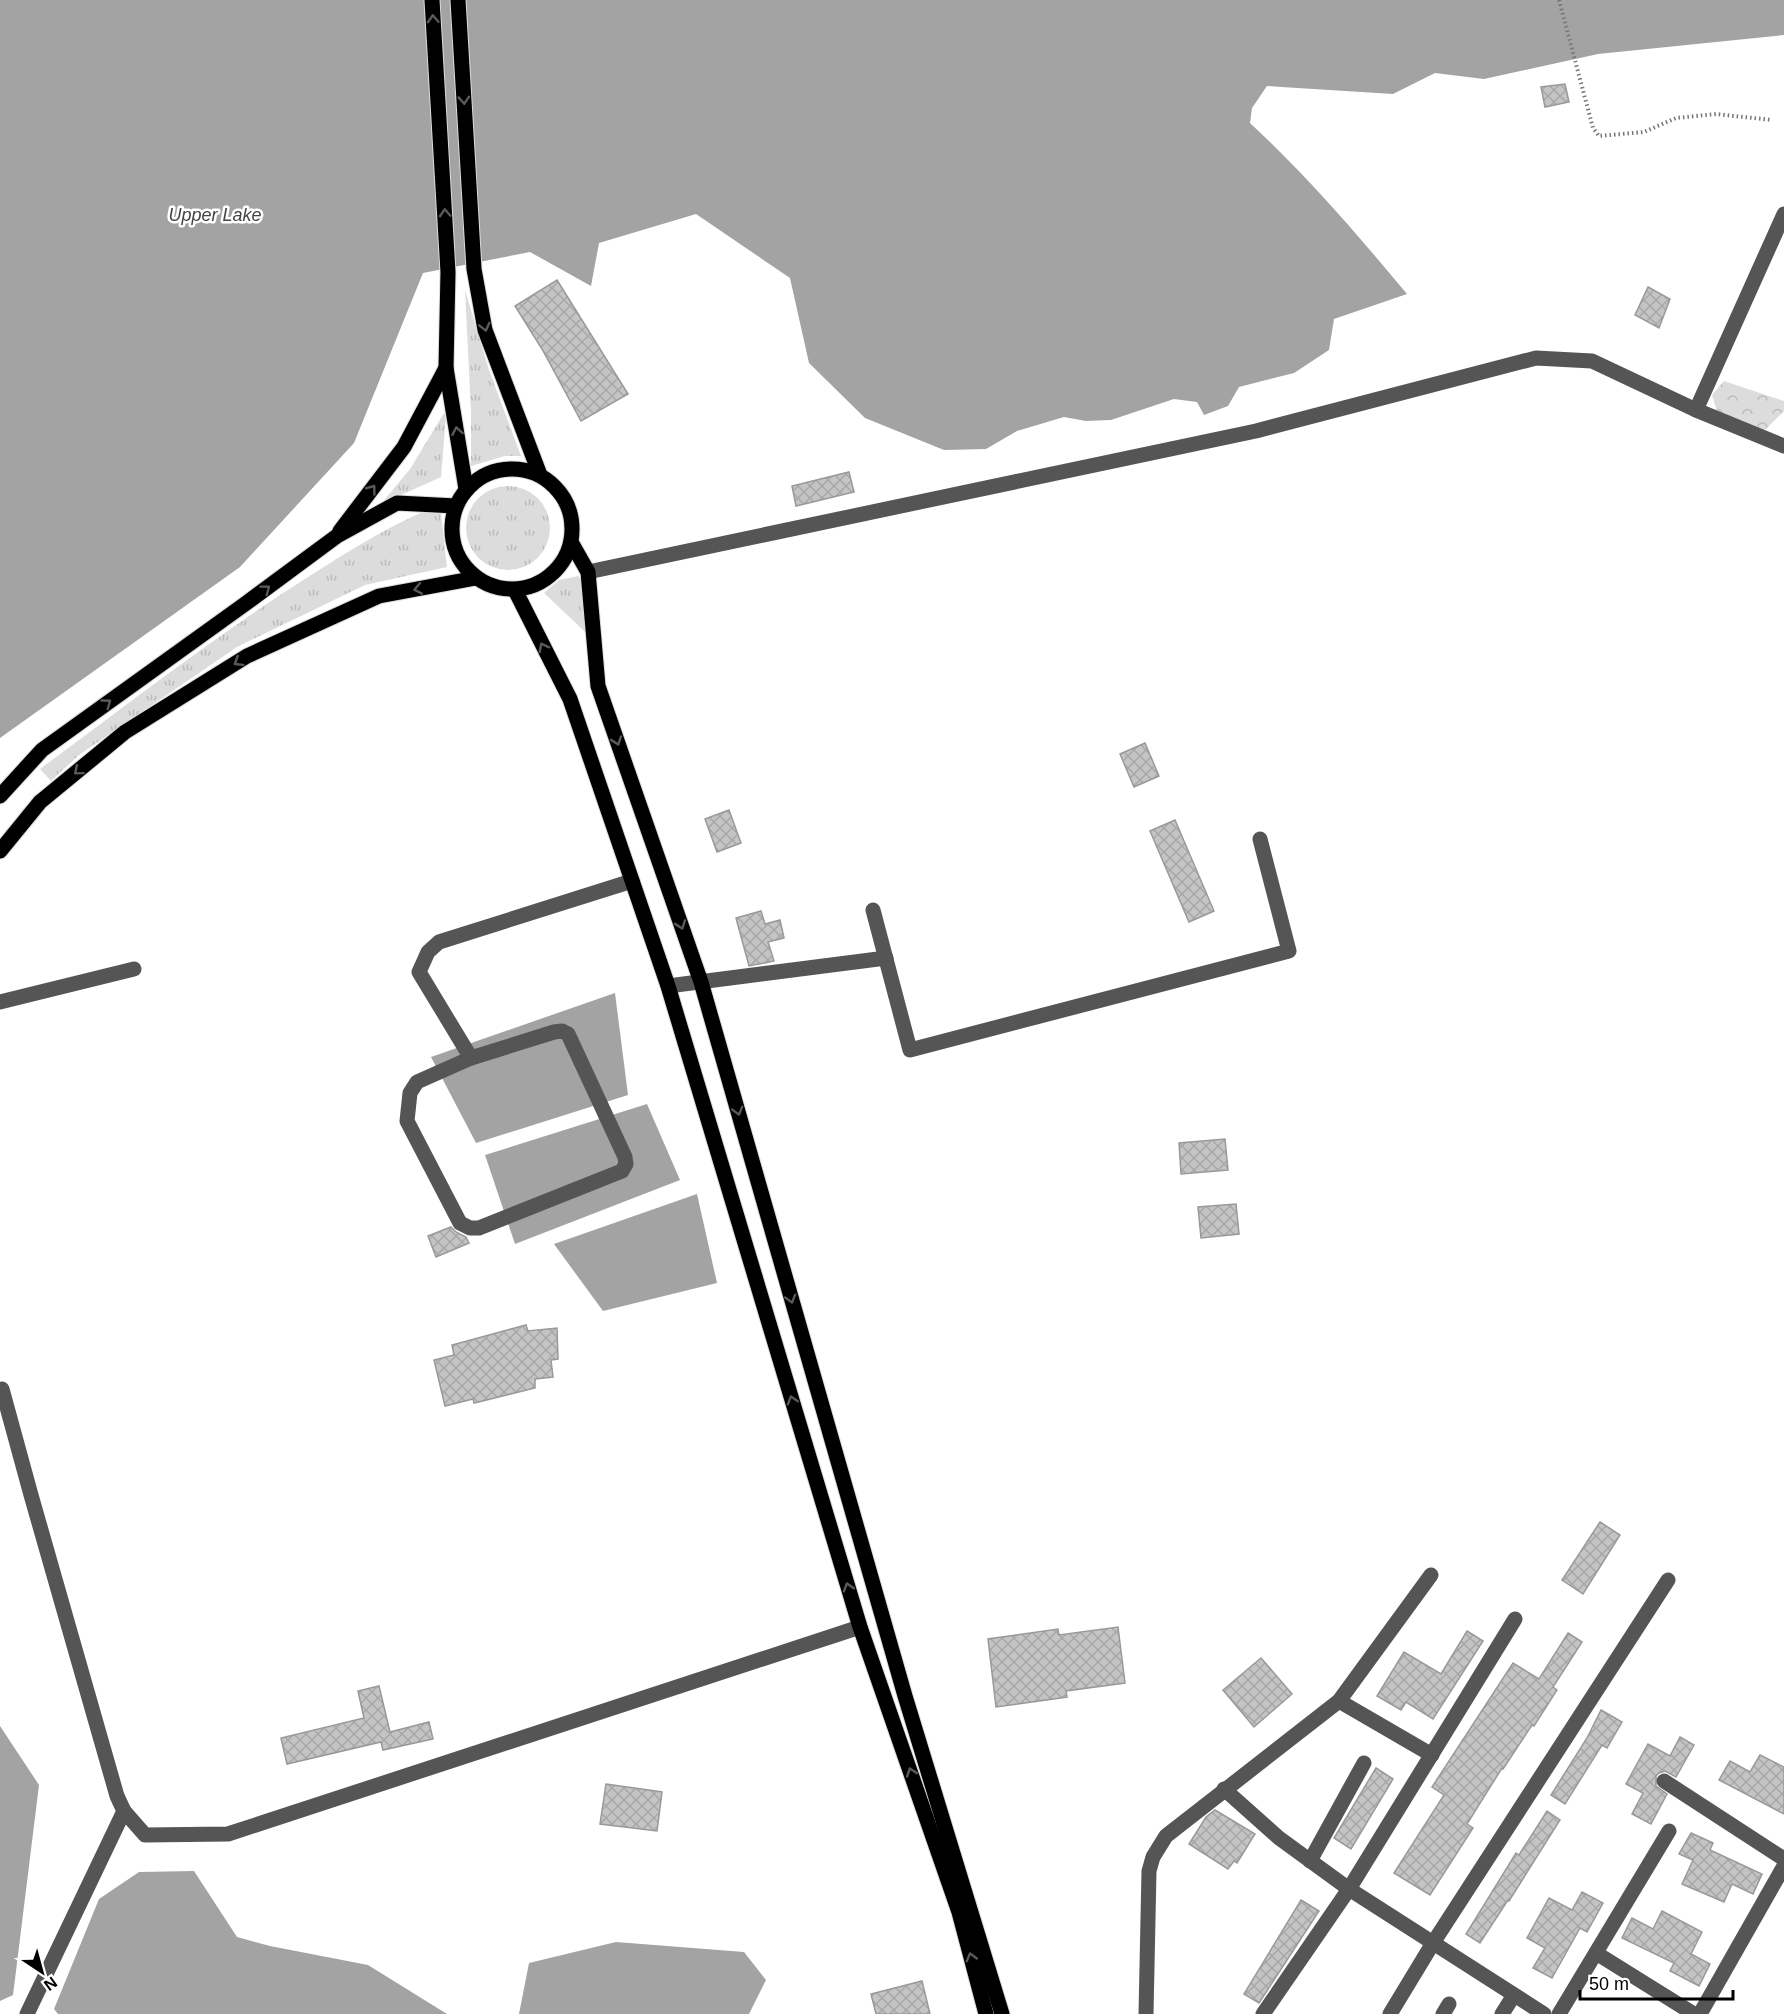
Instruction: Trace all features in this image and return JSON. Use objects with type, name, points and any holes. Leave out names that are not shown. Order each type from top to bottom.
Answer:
[{"type":"main road","points":[[432,0],[448,272],[446,368],[466,489]]},
{"type":"main road","points":[[458,0],[474,270],[485,330],[540,475]]},
{"type":"main road","points":[[337,536],[404,447],[446,368]]},
{"type":"main road","points":[[521,469],[540,475],[556,487],[567,503],[573,522],[572,542],[564,560],[551,575],[534,586],[515,590],[494,588],[476,578],[462,564],[453,546],[451,526],[456,506],[466,489],[482,476],[501,470],[521,469]]},
{"type":"main road","points":[[0,796],[42,750],[337,536],[397,503],[456,506]]},
{"type":"main road","points":[[572,542],[588,572],[598,686],[701,982],[904,1696],[1002,2014]]},
{"type":"main road","points":[[0,851],[40,802],[125,732],[247,656],[379,596],[476,578]]},
{"type":"main road","points":[[515,590],[570,699],[668,986],[860,1627],[959,1912],[986,2014]]},
{"type":"street","points":[[1696,410],[1784,214]]},
{"type":"street","points":[[588,572],[1256,431],[1536,358],[1593,361],[1696,410],[1784,446]]},
{"type":"street","points":[[873,910],[910,1050],[1289,951],[1260,839]]},
{"type":"street","points":[[471,1058],[419,972],[428,952],[439,942],[632,881]]},
{"type":"street","points":[[668,986],[886,958]]},
{"type":"street","points":[[0,1002],[134,969]]},
{"type":"street","points":[[562,1031],[568,1034],[625,1157],[626,1164],[622,1171],[479,1228],[470,1228],[460,1222],[407,1121],[411,1093],[417,1082],[471,1058],[554,1032],[562,1031]]},
{"type":"street","points":[[2,1389],[117,1796],[124,1811],[145,1835],[228,1834],[860,1627]]},
{"type":"street","points":[[1146,2014],[1149,1871],[1153,1857],[1166,1836],[1339,1701],[1431,1575]]},
{"type":"street","points":[[1390,2014],[1433,1943],[1668,1580]]},
{"type":"street","points":[[1263,2014],[1349,1889],[1515,1619]]},
{"type":"street","points":[[1339,1701],[1432,1755]]},
{"type":"street","points":[[1310,1861],[1364,1763]]},
{"type":"street","points":[[1664,1781],[1784,1859]]},
{"type":"street","points":[[1224,1789],[1279,1838],[1349,1889],[1544,2014]]},
{"type":"street","points":[[27,2014],[124,1811]]},
{"type":"street","points":[[1559,2014],[1669,1831]]},
{"type":"street","points":[[1700,2014],[1784,1866]]},
{"type":"street","points":[[1596,1953],[1694,2014]]},
{"type":"street","points":[[1502,2014],[1514,1995]]},
{"type":"path","points":[[1558,0],[1593,128],[1599,136],[1644,132],[1676,118],[1716,114],[1772,120]]},
{"type":"green space","points":[[465,290],[489,370],[521,456],[505,456],[471,466],[471,412]]},
{"type":"green space","points":[[1724,381],[1784,401],[1784,411],[1762,433],[1717,411],[1712,395]]},
{"type":"green space","points":[[444,413],[446,416],[441,477],[381,504],[410,469]]},
{"type":"green space","points":[[500,486],[516,486],[532,493],[543,504],[550,520],[547,544],[538,558],[516,570],[500,570],[484,563],[473,552],[466,536],[466,520],[473,504],[484,493]]},
{"type":"green space","points":[[440,505],[447,567],[365,585],[237,647],[79,755],[51,781],[40,769],[172,671],[273,600],[372,538]]},
{"type":"green space","points":[[578,576],[590,598],[598,644],[544,593],[559,580]]},
{"type":"water","name":"Upper Lake","points":[[0,0],[1784,0],[1784,35],[1598,54],[1484,79],[1435,73],[1393,94],[1267,86],[1252,108],[1250,123],[1331,206],[1407,294],[1334,319],[1329,350],[1294,373],[1239,387],[1228,406],[1204,415],[1197,402],[1174,399],[1111,420],[1086,421],[1064,417],[1017,431],[986,449],[944,450],[865,418],[809,363],[790,278],[696,214],[599,243],[591,286],[530,252],[423,273],[354,443],[240,567],[0,738]]},
{"type":"water","points":[[615,993],[628,1095],[476,1143],[431,1057]]},
{"type":"water","points":[[647,1104],[680,1180],[515,1244],[485,1155]]},
{"type":"water","points":[[697,1194],[717,1283],[603,1311],[554,1244]]},
{"type":"water","points":[[0,1726],[39,1785],[13,1995],[0,2001]]},
{"type":"water","points":[[194,1871],[237,1937],[270,1946],[368,1965],[447,2014],[58,2014],[54,2009],[99,1899],[139,1872]]},
{"type":"water","points":[[616,1942],[744,1952],[766,1980],[749,2014],[519,2014],[529,1963]]},
{"type":"building","points":[[1565,84],[1569,102],[1545,107],[1541,87]]},
{"type":"building","points":[[557,280],[628,394],[581,421],[542,349],[515,306]]},
{"type":"building","points":[[1648,287],[1670,299],[1659,328],[1635,315]]},
{"type":"building","points":[[849,472],[854,492],[796,506],[792,486]]},
{"type":"building","points":[[1145,743],[1159,776],[1134,787],[1120,754]]},
{"type":"building","points":[[729,810],[741,843],[717,852],[705,819]]},
{"type":"building","points":[[1175,820],[1214,911],[1189,922],[1150,831]]},
{"type":"building","points":[[761,911],[765,924],[780,920],[784,938],[768,942],[774,961],[749,966],[736,918]]},
{"type":"building","points":[[1225,1139],[1228,1170],[1181,1174],[1179,1143]]},
{"type":"building","points":[[1236,1204],[1239,1234],[1201,1238],[1198,1207]]},
{"type":"building","points":[[451,1227],[466,1237],[469,1243],[436,1257],[428,1236]]},
{"type":"building","points":[[526,1325],[528,1331],[557,1328],[558,1359],[551,1360],[553,1377],[535,1379],[535,1388],[474,1403],[473,1399],[445,1406],[434,1360],[454,1355],[452,1345]]},
{"type":"building","points":[[1600,1522],[1620,1535],[1583,1594],[1562,1580]]},
{"type":"building","points":[[1118,1627],[1125,1683],[1066,1691],[1067,1697],[996,1707],[988,1639],[1058,1629],[1059,1635]]},
{"type":"building","points":[[1467,1631],[1483,1641],[1433,1719],[1406,1702],[1401,1710],[1377,1696],[1404,1652],[1441,1674]]},
{"type":"building","points":[[1568,1633],[1582,1642],[1553,1687],[1557,1690],[1534,1726],[1532,1725],[1502,1768],[1467,1824],[1473,1828],[1430,1895],[1394,1873],[1444,1795],[1432,1787],[1513,1663],[1539,1679]]},
{"type":"building","points":[[1261,1658],[1292,1694],[1254,1727],[1223,1690]]},
{"type":"building","points":[[379,1686],[390,1732],[429,1722],[433,1739],[383,1750],[381,1742],[287,1764],[281,1738],[364,1718],[358,1691]]},
{"type":"building","points":[[1601,1710],[1622,1722],[1607,1748],[1602,1745],[1565,1804],[1551,1795],[1587,1738]]},
{"type":"building","points":[[1680,1737],[1694,1745],[1676,1777],[1665,1771],[1656,1776],[1656,1786],[1667,1794],[1651,1824],[1632,1814],[1643,1793],[1626,1784],[1648,1744],[1670,1756]]},
{"type":"building","points":[[1760,1755],[1784,1767],[1784,1814],[1719,1780],[1730,1761],[1750,1772]]},
{"type":"building","points":[[1376,1768],[1393,1779],[1351,1849],[1334,1838]]},
{"type":"building","points":[[606,1784],[662,1792],[657,1831],[600,1824]]},
{"type":"building","points":[[1215,1810],[1255,1834],[1237,1863],[1234,1861],[1228,1869],[1189,1844],[1206,1817]]},
{"type":"building","points":[[1547,1811],[1560,1820],[1480,1943],[1466,1934],[1516,1853],[1519,1855]]},
{"type":"building","points":[[1691,1833],[1713,1843],[1710,1850],[1762,1874],[1753,1894],[1732,1884],[1724,1902],[1682,1884],[1693,1860],[1679,1854]]},
{"type":"building","points":[[1582,1892],[1603,1903],[1587,1932],[1580,1928],[1552,1978],[1533,1968],[1545,1948],[1527,1938],[1549,1898],[1572,1910]]},
{"type":"building","points":[[1301,1900],[1319,1911],[1259,2003],[1244,1994]]},
{"type":"building","points":[[1662,1911],[1702,1932],[1691,1954],[1710,1964],[1699,1986],[1670,1971],[1674,1963],[1622,1938],[1632,1918],[1653,1929]]},
{"type":"building","points":[[922,1981],[930,2014],[876,2014],[871,1994]]}]
